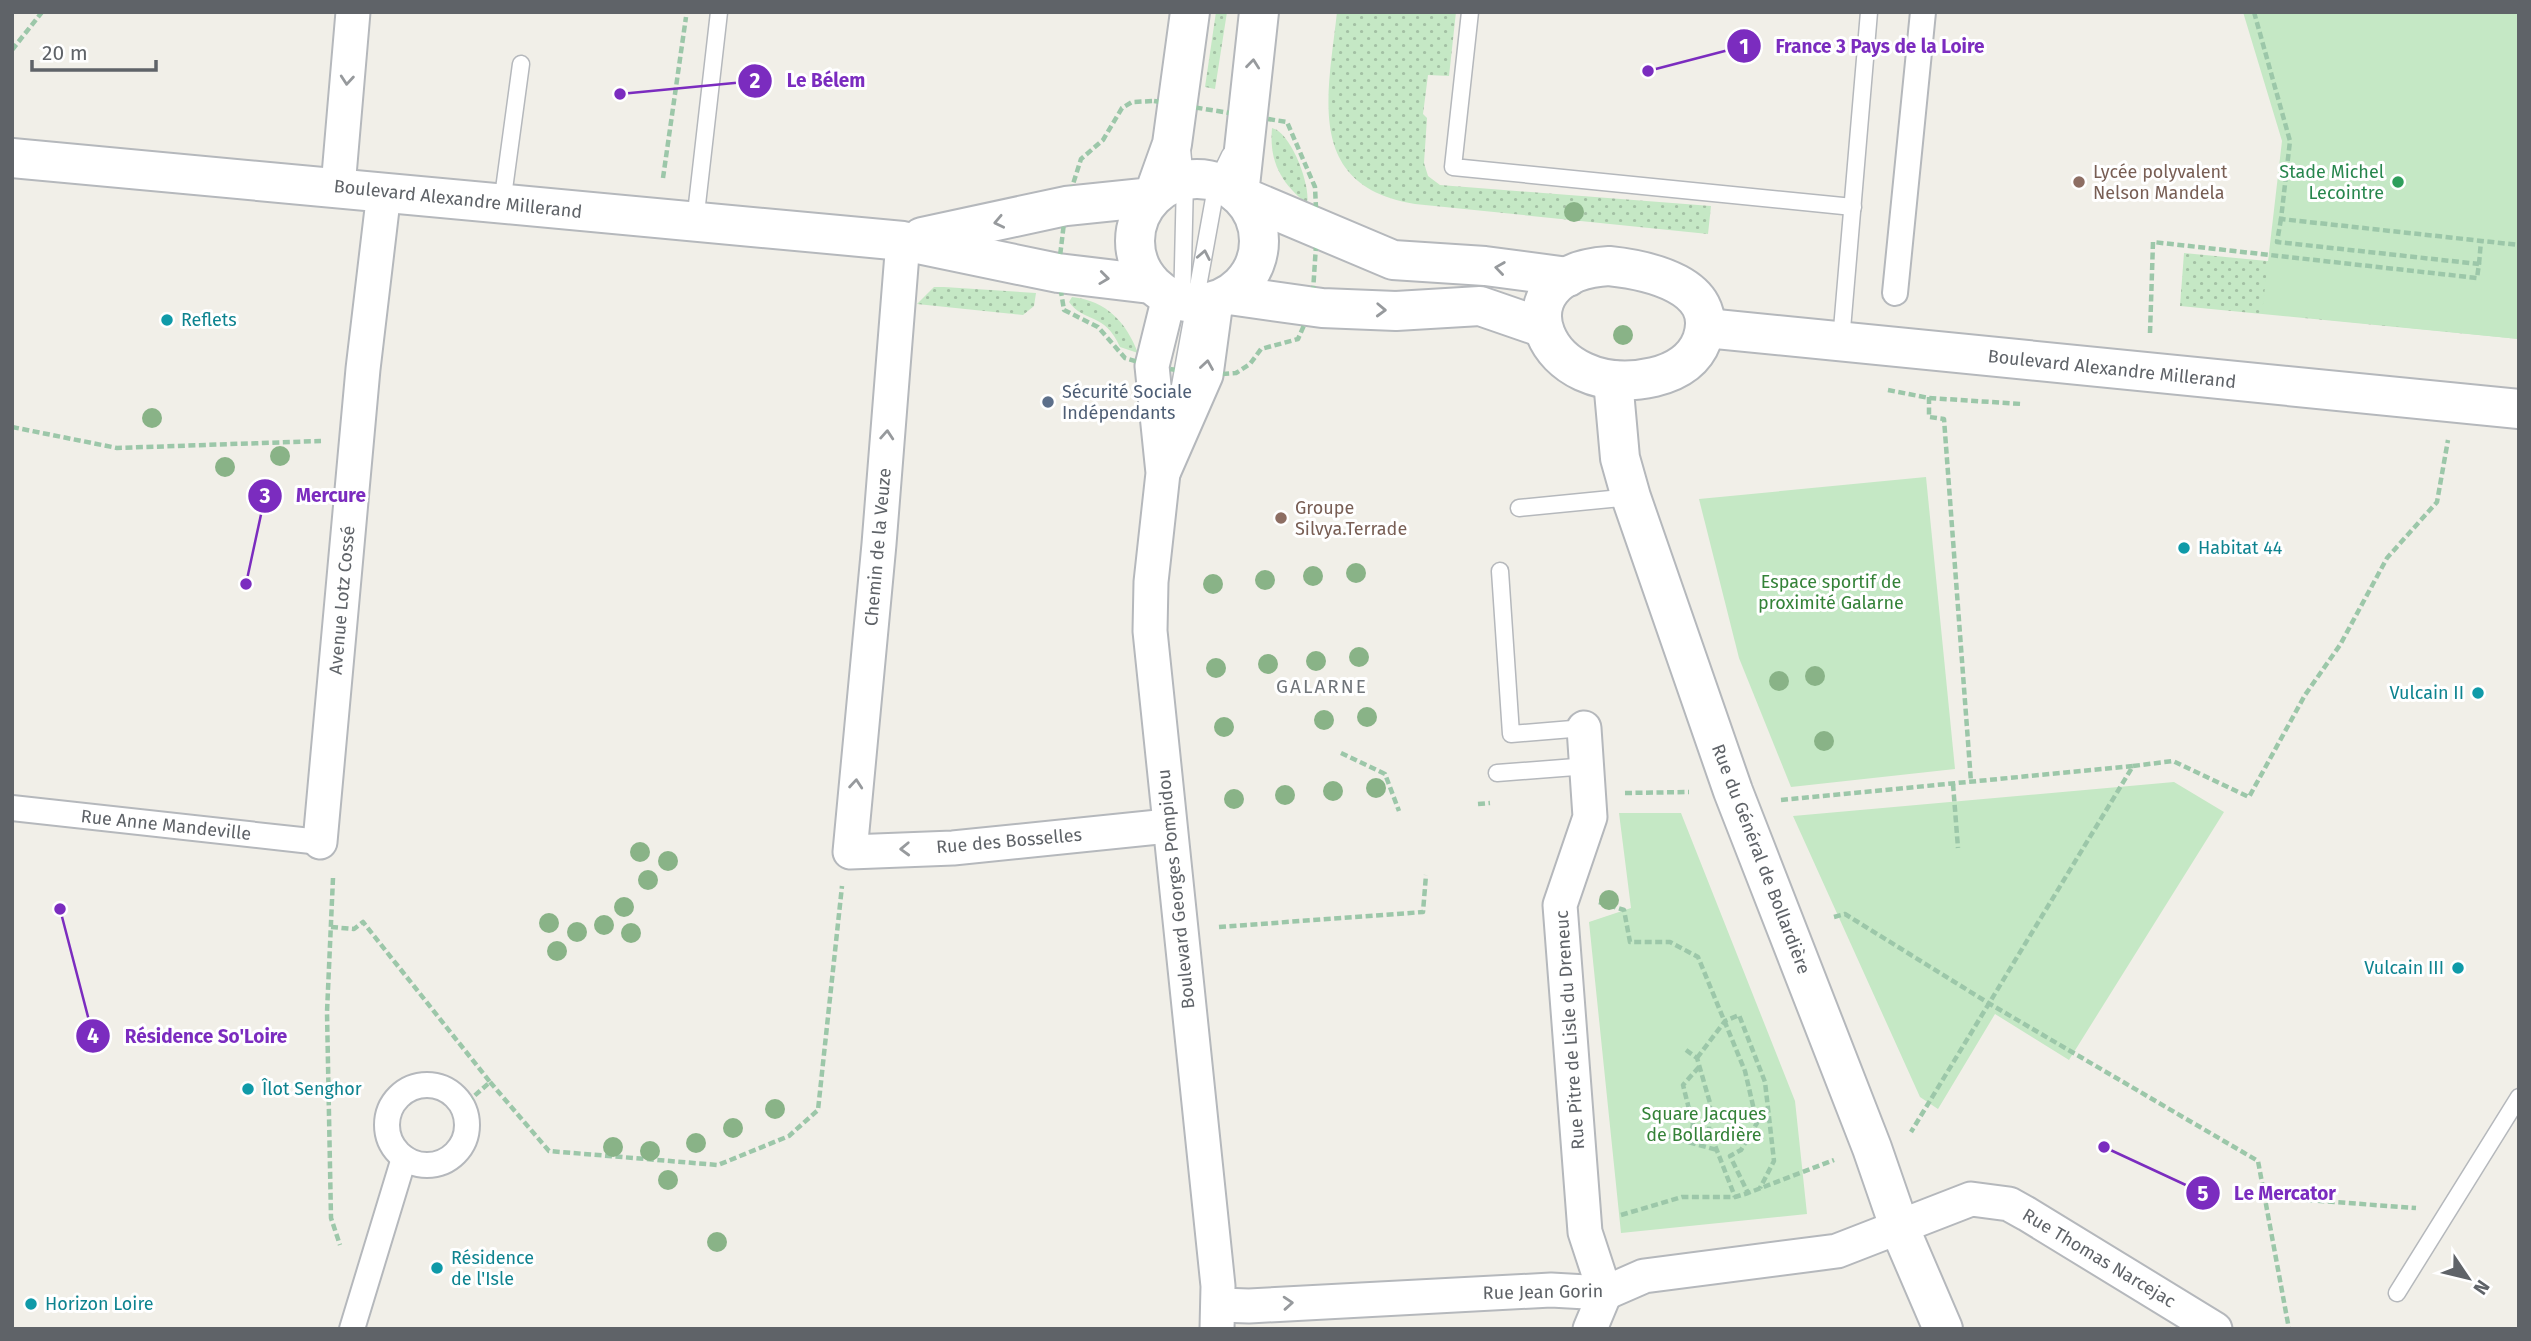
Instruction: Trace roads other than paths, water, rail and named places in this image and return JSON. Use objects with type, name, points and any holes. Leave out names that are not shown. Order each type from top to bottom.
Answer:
[{"type":"street","points":[[338,187],[353,12]]},
{"type":"street","points":[[1190,12],[1170,152],[1199,189],[1254,216],[1259,241],[1258,254],[1247,277],[1190,297],[1139,266],[1134,245],[1136,224],[1199,189],[1248,116],[1258,12]]},
{"type":"street","points":[[1895,293],[1923,12]]},
{"type":"street","name":"Boulevard Alexandre Millerand","points":[[12,158],[338,187],[695,224],[903,241],[1190,297],[1396,311],[1480,306],[1541,327]]},
{"type":"street","points":[[1199,189],[1394,260],[1485,266],[1568,277]]},
{"type":"street","name":"Boulevard Alexandre Millerand","points":[[903,241],[1066,206],[1199,189]]},
{"type":"street","name":"Avenue Lotz Cossé","points":[[320,842],[356,442],[384,192]]},
{"type":"street","name":"Chemin de la Veuze","points":[[850,852],[879,544],[903,241]]},
{"type":"street","points":[[1593,267],[1652,272],[1673,281],[1700,306],[1706,328],[1699,349],[1686,363],[1666,374],[1649,378],[1613,380],[1589,375],[1573,367],[1552,348],[1541,327],[1542,310],[1550,292],[1568,277],[1593,267]]},
{"type":"street","name":"Boulevard Georges Pompidou","points":[[1190,297],[1167,368],[1163,473],[1151,582],[1150,631],[1168,826],[1224,1321]]},
{"type":"street","name":"Boulevard Georges Pompidou","points":[[1163,473],[1206,375],[1190,297]]},
{"type":"street","name":"Boulevard Alexandre Millerand","points":[[1706,328],[2519,409]]},
{"type":"street","name":"Rue du Général de Bollardière","points":[[1613,380],[1620,458],[1631,497],[1733,791],[1872,1148],[1900,1229],[1943,1329]]},
{"type":"street","name":"Rue Pitre de Lisle du Dreneuc","points":[[1584,727],[1590,817],[1560,905],[1585,1232],[1605,1293]]},
{"type":"street","name":"Rue Anne Mandeville","points":[[12,808],[320,842]]},
{"type":"street","name":"Rue des Bosselles","points":[[850,852],[953,848],[1168,826]]},
{"type":"street","points":[[420,1086],[437,1086],[454,1095],[463,1106],[468,1123],[467,1135],[455,1155],[446,1162],[431,1166],[404,1158],[392,1145],[387,1125],[392,1106],[402,1093],[420,1086]]},
{"type":"street","points":[[352,1329],[404,1158]]},
{"type":"street","name":"Rue Thomas Narcejac","points":[[1900,1229],[1971,1199],[2009,1204],[2215,1329]]},
{"type":"street","name":"Rue Jean Gorin","points":[[1224,1321],[1249,1306],[1551,1290],[1605,1293],[1644,1276],[1837,1251],[1900,1229]]},
{"type":"street","points":[[1590,1329],[1605,1293]]},
{"type":"lane","points":[[695,224],[719,12]]},
{"type":"lane","points":[[1470,12],[1453,167],[1853,207]]},
{"type":"lane","points":[[1841,342],[1869,12]]},
{"type":"lane","points":[[502,205],[521,64]]},
{"type":"lane","points":[[1190,297],[1199,189]]},
{"type":"lane","points":[[1519,508],[1631,497]]},
{"type":"lane","points":[[1500,571],[1511,734],[1584,727]]},
{"type":"lane","points":[[1497,774],[1588,780]]},
{"type":"lane","points":[[2397,1293],[2519,1097]]},
{"type":"place","name":"France 3 Pays de la Loire","points":[[1648,71]]},
{"type":"place","name":"Le Bélem","points":[[620,94]]},
{"type":"place","name":"Lycée polyvalent Nelson Mandela","points":[[2079,182]]},
{"type":"place","name":"Stade Michel Lecointre","points":[[2398,182]]},
{"type":"place","name":"Reflets","points":[[167,320]]},
{"type":"place","name":"Sécurité Sociale Indépendants","points":[[1048,402]]},
{"type":"place","name":"Groupe Silvya.Terrade","points":[[1281,518]]},
{"type":"place","name":"Habitat 44","points":[[2184,548]]},
{"type":"place","name":"Mercure","points":[[246,584]]},
{"type":"place","name":"Vulcain II","points":[[2478,693]]},
{"type":"place","name":"Résidence So'Loire","points":[[60,909]]},
{"type":"place","name":"Vulcain III","points":[[2458,968]]},
{"type":"place","name":"Îlot Senghor","points":[[248,1089]]},
{"type":"place","name":"Le Mercator","points":[[2104,1147]]},
{"type":"place","name":"Résidence de l'Isle","points":[[437,1268]]},
{"type":"place","name":"Horizon Loire","points":[[31,1304]]},
{"type":"district","name":"GALARNE","points":[[1322,686]]},
{"type":"park label","name":"Espace sportif de proximité Galarne","points":[[1831,592]]},
{"type":"park label","name":"Square Jacques de Bollardière","points":[[1704,1124]]}]
